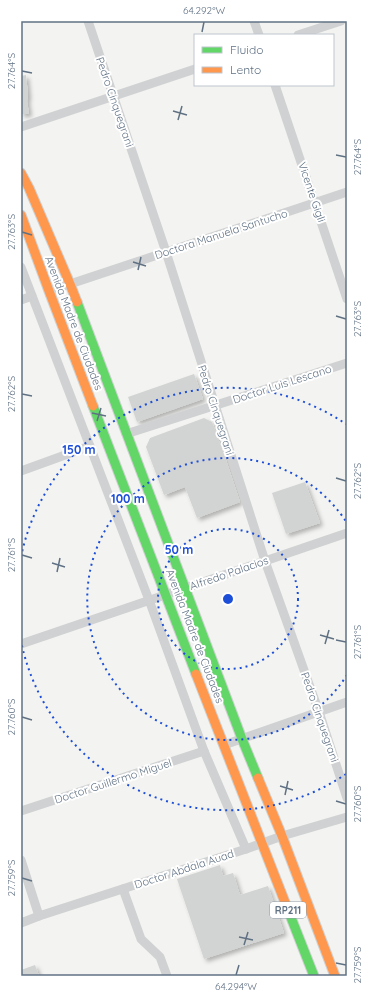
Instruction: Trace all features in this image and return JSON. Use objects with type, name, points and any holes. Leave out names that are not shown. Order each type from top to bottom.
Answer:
[{"type":"street","name":"Pedro Cinquegrani","points":[[88,21],[166,252],[265,561],[319,712],[347,798]]},
{"type":"street","points":[[254,21],[259,34]]},
{"type":"street","points":[[301,34],[341,21]]},
{"type":"street","points":[[21,127],[194,69]]},
{"type":"street","name":"Vicente Gigli","points":[[275,86],[347,300]]},
{"type":"street","points":[[21,173],[29,188],[70,284],[184,588],[242,739],[282,836],[335,976]]},
{"type":"street","name":"Doctora Manuela Santucho","points":[[49,291],[347,192]]},
{"type":"street","name":"Avenida Madre de Ciudades","points":[[21,215],[224,746],[314,976]]},
{"type":"street","points":[[21,267],[149,600],[204,751],[246,849]]},
{"type":"street","points":[[21,300],[32,296]]},
{"type":"street","name":"Doctor Luis Lescano","points":[[126,434],[347,363]]},
{"type":"street","points":[[21,471],[90,446]]},
{"type":"street","name":"Alfredo Palacios","points":[[21,644],[347,533]]},
{"type":"street","points":[[224,746],[347,702]]},
{"type":"street","name":"Doctor Guillermo Miguel","points":[[21,811],[204,751]]},
{"type":"street","name":"Doctor Abdala Auad","points":[[21,923],[262,844],[282,836],[347,817]]},
{"type":"street","points":[[21,860],[39,916]]},
{"type":"street","points":[[124,889],[141,939],[160,956],[167,976]]},
{"type":"building","points":[[26,75],[29,114],[21,114],[21,76]]},
{"type":"building","points":[[194,374],[203,399],[137,422],[128,397]]},
{"type":"building","points":[[204,418],[212,422],[240,502],[197,518],[185,487],[164,495],[146,447],[150,438]]},
{"type":"building","points":[[305,482],[320,523],[286,534],[272,493]]},
{"type":"building","points":[[220,865],[223,876],[233,873],[240,895],[268,886],[284,933],[204,959],[177,879]]},
{"type":"building","points":[[35,965],[39,976],[22,976],[21,970]]},
{"type":"traffic: fast","points":[[77,302],[258,778]]},
{"type":"traffic: fast","points":[[93,406],[196,674]]},
{"type":"traffic: fast","points":[[288,910],[314,976]]},
{"type":"traffic: slow","points":[[21,173],[29,188],[77,302]]},
{"type":"traffic: slow","points":[[21,215],[93,406]]},
{"type":"traffic: slow","points":[[196,674],[288,910]]},
{"type":"traffic: slow","points":[[258,778],[282,836],[335,976]]}]
